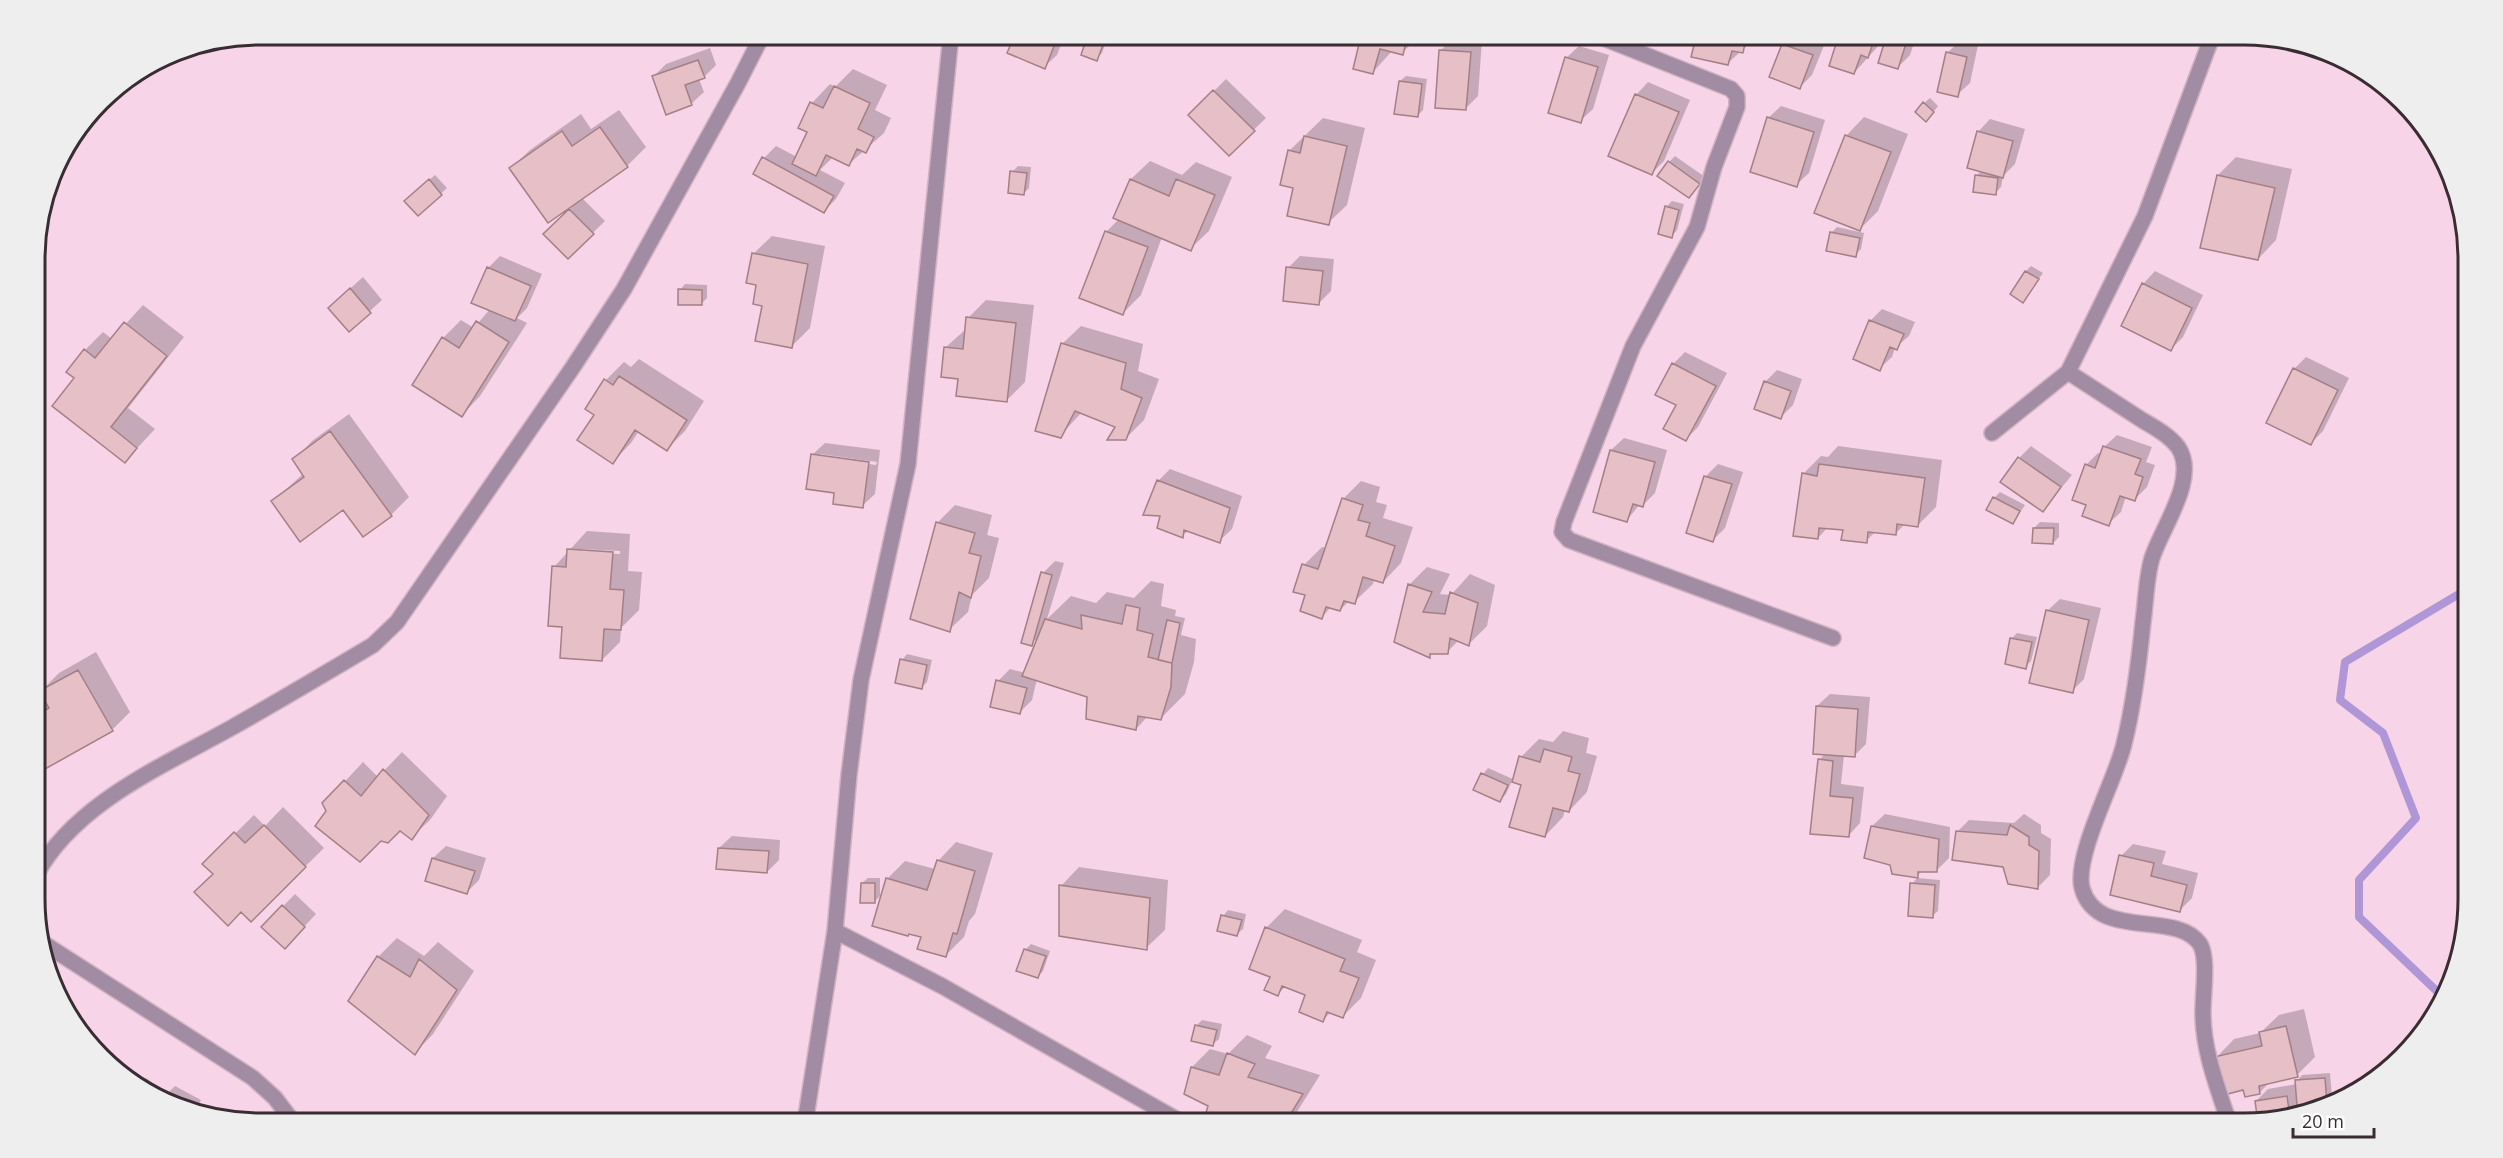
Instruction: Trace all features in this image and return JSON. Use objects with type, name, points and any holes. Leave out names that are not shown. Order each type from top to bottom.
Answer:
[{"type":"street","points":[[45,863],[66,835],[96,808],[139,780],[373,645],[397,622],[624,290],[757,45]]},
{"type":"street","points":[[807,1113],[835,931],[849,776],[861,680],[908,464],[950,45]]},
{"type":"street","points":[[1621,45],[1731,89],[1737,96],[1737,107],[1714,167],[1697,227],[1633,346],[1562,532],[1569,540],[1833,638]]},
{"type":"street","points":[[1992,433],[2068,372],[2145,216],[2209,45]]},
{"type":"street","points":[[2068,372],[2170,438],[2183,458],[2184,482],[2152,559],[2124,745],[2100,807],[2081,869],[2082,888],[2092,907],[2111,918],[2179,930],[2190,935],[2200,945],[2204,974],[2204,1031],[2207,1053],[2226,1113]]},
{"type":"street","points":[[835,931],[942,987],[1165,1113]]},
{"type":"street","points":[[50,948],[253,1078],[275,1098],[286,1113]]},
{"type":"building","points":[[1010,45],[1054,45],[1045,69],[1007,53]]},
{"type":"building","points":[[1084,45],[1103,45],[1097,61],[1081,55]]},
{"type":"building","points":[[1359,45],[1405,45],[1403,55],[1380,49],[1373,74],[1353,69]]},
{"type":"building","points":[[1694,45],[1745,45],[1743,53],[1732,51],[1728,65],[1691,57]]},
{"type":"building","points":[[1782,45],[1813,55],[1800,89],[1769,77]]},
{"type":"building","points":[[1836,45],[1872,45],[1868,58],[1861,55],[1854,74],[1829,66]]},
{"type":"building","points":[[1884,45],[1906,45],[1898,69],[1878,63]]},
{"type":"building","points":[[1439,50],[1471,52],[1466,110],[1435,108]]},
{"type":"building","points":[[1946,52],[1967,57],[1958,97],[1937,92]]},
{"type":"building","points":[[1565,57],[1598,67],[1581,123],[1548,113]]},
{"type":"building","points":[[698,60],[705,78],[685,85],[692,105],[666,115],[652,76]]},
{"type":"building","points":[[1399,81],[1422,84],[1418,117],[1394,114]]},
{"type":"building","points":[[834,86],[870,103],[858,129],[874,137],[866,153],[857,149],[849,166],[826,155],[816,176],[792,164],[807,132],[798,128],[810,102],[823,108]]},
{"type":"building","points":[[1213,90],[1255,131],[1229,156],[1188,115]]},
{"type":"building","points":[[1635,94],[1679,112],[1652,175],[1608,156]]},
{"type":"building","points":[[1923,102],[1934,112],[1926,122],[1915,112]]},
{"type":"building","points":[[1767,117],[1814,132],[1797,187],[1750,172]]},
{"type":"building","points":[[600,127],[628,167],[548,223],[509,168],[562,131],[572,146]]},
{"type":"building","points":[[1977,131],[2013,141],[2003,178],[1967,168]]},
{"type":"building","points":[[1845,135],[1891,152],[1860,231],[1814,213]]},
{"type":"building","points":[[1304,136],[1347,146],[1329,225],[1287,216],[1293,188],[1280,185],[1288,150],[1300,153]]},
{"type":"building","points":[[762,157],[834,196],[824,213],[753,174]]},
{"type":"building","points":[[1668,161],[1700,184],[1689,198],[1657,176]]},
{"type":"building","points":[[1010,171],[1027,173],[1024,195],[1008,193]]},
{"type":"building","points":[[1975,175],[1998,178],[1996,195],[1973,192]]},
{"type":"building","points":[[2217,175],[2275,188],[2258,260],[2200,248]]},
{"type":"building","points":[[429,179],[442,195],[418,216],[404,201]]},
{"type":"building","points":[[1130,179],[1169,196],[1176,179],[1215,195],[1191,251],[1113,218]]},
{"type":"building","points":[[1665,206],[1679,210],[1672,238],[1658,234]]},
{"type":"building","points":[[569,209],[594,234],[568,259],[543,234]]},
{"type":"building","points":[[1105,231],[1148,247],[1123,315],[1079,298]]},
{"type":"building","points":[[1830,232],[1860,238],[1856,257],[1826,251]]},
{"type":"building","points":[[752,253],[808,264],[792,348],[755,341],[762,306],[753,304],[756,285],[746,283]]},
{"type":"building","points":[[487,267],[531,286],[515,321],[471,303]]},
{"type":"building","points":[[1286,267],[1323,271],[1319,305],[1283,301]]},
{"type":"building","points":[[2025,271],[2039,279],[2023,303],[2010,294]]},
{"type":"building","points":[[2142,283],[2192,308],[2171,351],[2121,326]]},
{"type":"building","points":[[350,288],[371,313],[349,332],[328,308]]},
{"type":"building","points":[[678,289],[702,290],[702,305],[678,305]]},
{"type":"building","points":[[966,317],[1016,323],[1007,402],[956,396],[958,379],[941,377],[944,347],[963,349]]},
{"type":"building","points":[[1869,320],[1904,334],[1897,350],[1890,347],[1880,371],[1853,359]]},
{"type":"building","points":[[476,321],[509,342],[462,417],[412,385],[442,337],[459,348]]},
{"type":"building","points":[[124,322],[167,356],[111,427],[137,448],[125,463],[52,406],[74,378],[66,372],[84,349],[95,358]]},
{"type":"building","points":[[1061,343],[1126,363],[1121,389],[1142,398],[1126,440],[1107,440],[1115,427],[1075,411],[1061,438],[1035,431]]},
{"type":"building","points":[[1672,363],[1716,386],[1686,441],[1663,429],[1676,405],[1655,395]]},
{"type":"building","points":[[2293,368],[2338,390],[2311,445],[2266,423]]},
{"type":"building","points":[[619,376],[687,420],[667,451],[635,430],[613,464],[577,440],[594,415],[585,409],[604,379],[613,385]]},
{"type":"building","points":[[1764,381],[1791,391],[1781,419],[1754,409]]},
{"type":"building","points":[[330,431],[392,516],[363,537],[343,510],[300,542],[271,501],[304,477],[292,459]]},
{"type":"building","points":[[2103,446],[2141,459],[2135,474],[2143,477],[2135,501],[2120,496],[2109,526],[2082,516],[2086,505],[2072,500],[2085,464],[2095,468]]},
{"type":"building","points":[[1610,450],[1655,462],[1643,507],[1633,504],[1627,522],[1593,512]]},
{"type":"building","points":[[811,454],[869,462],[863,508],[833,504],[834,493],[806,489]]},
{"type":"building","points":[[2018,457],[2061,487],[2043,512],[2000,482]]},
{"type":"building","points":[[1819,464],[1925,478],[1918,527],[1897,524],[1896,535],[1868,532],[1867,543],[1841,540],[1843,530],[1819,528],[1818,539],[1793,536],[1802,473],[1817,476]]},
{"type":"building","points":[[1704,476],[1732,484],[1713,542],[1686,533]]},
{"type":"building","points":[[1157,480],[1230,508],[1220,543],[1184,530],[1183,538],[1157,528],[1160,516],[1143,515]]},
{"type":"building","points":[[1993,497],[2020,511],[2013,524],[1986,510]]},
{"type":"building","points":[[1342,498],[1363,505],[1358,520],[1370,523],[1366,536],[1395,546],[1383,583],[1363,577],[1355,604],[1344,601],[1340,611],[1326,607],[1322,619],[1300,611],[1305,595],[1293,592],[1302,564],[1318,569]]},
{"type":"building","points":[[936,522],[975,533],[969,553],[981,556],[971,598],[959,592],[950,632],[910,619]]},
{"type":"building","points":[[2033,528],[2054,528],[2053,544],[2032,543]]},
{"type":"building","points":[[567,549],[613,552],[610,589],[624,590],[621,630],[604,629],[602,661],[560,658],[562,627],[548,626],[552,566],[566,567]]},
{"type":"building","points":[[1041,572],[1052,575],[1032,646],[1021,643]]},
{"type":"building","points":[[1408,584],[1432,592],[1423,612],[1445,614],[1450,592],[1478,603],[1469,646],[1450,638],[1448,654],[1430,654],[1430,658],[1394,642]]},
{"type":"building","points":[[1126,605],[1140,608],[1137,630],[1153,634],[1148,657],[1172,663],[1171,687],[1161,720],[1138,716],[1136,730],[1086,719],[1087,697],[1022,676],[1045,619],[1082,629],[1081,615],[1122,624]]},
{"type":"building","points":[[2046,610],[2089,620],[2073,693],[2029,683]]},
{"type":"building","points":[[1167,620],[1180,623],[1172,663],[1158,660]]},
{"type":"building","points":[[2010,638],[2032,642],[2026,669],[2005,664]]},
{"type":"building","points":[[900,659],[927,665],[922,689],[895,683]]},
{"type":"building","points":[[78,670],[113,731],[45,769],[45,710],[49,708],[45,701],[45,688]]},
{"type":"building","points":[[996,680],[1027,688],[1020,714],[990,707]]},
{"type":"building","points":[[1816,706],[1858,709],[1855,757],[1813,754]]},
{"type":"building","points":[[1544,749],[1572,757],[1568,771],[1580,774],[1569,812],[1553,808],[1545,837],[1509,827],[1521,785],[1512,782],[1519,756],[1540,762]]},
{"type":"building","points":[[1818,759],[1833,761],[1830,796],[1853,798],[1849,837],[1810,834]]},
{"type":"building","points":[[383,769],[429,815],[412,840],[400,831],[388,843],[381,841],[360,862],[315,826],[326,811],[322,803],[344,780],[361,796]]},
{"type":"building","points":[[1481,773],[1508,785],[1500,802],[1473,790]]},
{"type":"building","points":[[264,825],[306,867],[251,922],[241,912],[228,926],[194,892],[213,874],[202,864],[234,832],[245,843]]},
{"type":"building","points":[[2010,825],[2029,837],[2029,845],[2039,851],[2038,889],[2008,884],[2003,867],[1952,860],[1956,831],[2007,835]]},
{"type":"building","points":[[1871,826],[1939,839],[1937,872],[1918,872],[1918,878],[1892,874],[1890,865],[1864,858]]},
{"type":"building","points":[[718,848],[769,851],[767,873],[716,869]]},
{"type":"building","points":[[2119,855],[2154,863],[2151,876],[2187,885],[2180,912],[2110,895]]},
{"type":"building","points":[[432,858],[475,871],[467,894],[425,881]]},
{"type":"building","points":[[937,860],[975,871],[957,934],[953,933],[946,957],[917,949],[921,937],[909,934],[908,936],[872,926],[886,878],[927,890]]},
{"type":"building","points":[[861,883],[875,883],[875,903],[860,903]]},
{"type":"building","points":[[1910,883],[1935,885],[1933,918],[1908,916]]},
{"type":"building","points":[[1059,885],[1150,898],[1147,950],[1059,936]]},
{"type":"building","points":[[282,905],[305,927],[285,949],[261,927]]},
{"type":"building","points":[[1221,915],[1242,920],[1237,936],[1217,931]]},
{"type":"building","points":[[1265,927],[1345,959],[1340,971],[1359,978],[1343,1018],[1327,1012],[1323,1022],[1299,1012],[1305,995],[1282,986],[1278,996],[1264,990],[1270,977],[1249,969]]},
{"type":"building","points":[[1024,949],[1046,956],[1038,978],[1016,971]]},
{"type":"building","points":[[377,956],[410,977],[419,959],[457,990],[415,1055],[348,1001]]},
{"type":"building","points":[[1195,1025],[1217,1030],[1213,1046],[1191,1041]]},
{"type":"building","points":[[2286,1026],[2298,1077],[2259,1086],[2260,1094],[2245,1097],[2243,1090],[2224,1095],[2214,1057],[2262,1046],[2259,1032]]},
{"type":"building","points":[[1227,1053],[1255,1064],[1248,1077],[1303,1094],[1291,1113],[1206,1113],[1208,1106],[1184,1094],[1191,1067],[1219,1075]]},
{"type":"building","points":[[2325,1078],[2326,1097],[2297,1106],[2295,1080]]},
{"type":"building","points":[[2287,1096],[2289,1108],[2257,1113],[2255,1101]]},
{"type":"waterway","points":[[2437,991],[2359,917],[2359,880],[2416,818],[2383,733],[2340,700],[2345,662],[2458,595]]}]
